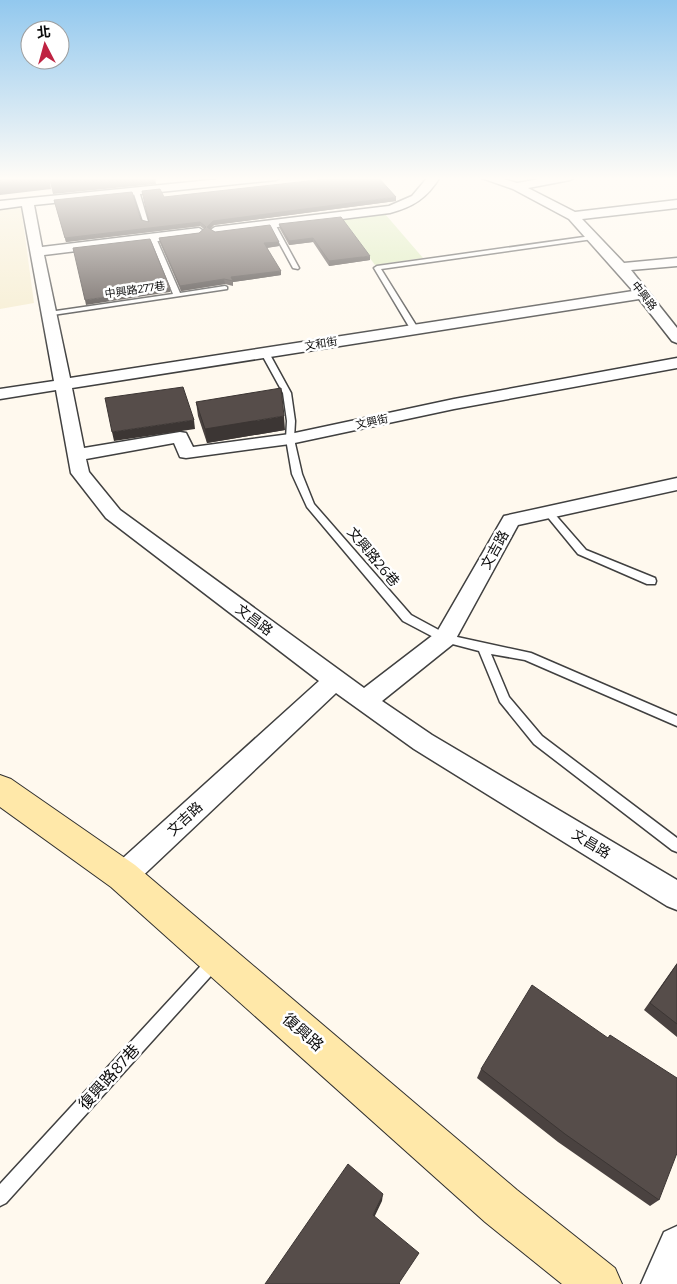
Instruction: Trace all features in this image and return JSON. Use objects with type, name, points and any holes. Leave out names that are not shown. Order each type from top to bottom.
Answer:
[{"type":"main road","name":"復興路","points":[[0,790],[123,876],[501,1206],[599,1284]]},
{"type":"street","name":"文昌路","points":[[34,237],[80,473],[113,514],[335,680],[423,742],[677,896]]},
{"type":"street","points":[[37,252],[161,237]]},
{"type":"street","name":"中興路","points":[[591,238],[621,267],[674,331]]},
{"type":"street","points":[[621,267],[677,262]]},
{"type":"street","name":"文和街","points":[[0,394],[642,294]]},
{"type":"street","name":"文興街","points":[[76,455],[180,437],[186,453],[290,439],[454,404],[677,364]]},
{"type":"street","name":"文吉路","points":[[365,702],[445,638],[511,520],[677,484]]},
{"type":"street","name":"文吉路","points":[[123,876],[335,680]]},
{"type":"street","points":[[660,1284],[677,1246]]},
{"type":"lane","points":[[279,237],[296,268]]},
{"type":"lane","points":[[153,238],[177,295]]},
{"type":"lane","points":[[415,330],[377,268],[591,238]]},
{"type":"lane","name":"中興路277巷","points":[[49,314],[225,288]]},
{"type":"lane","name":"文興路26巷","points":[[265,353],[287,393],[291,421],[290,439],[297,474],[310,505],[407,618],[445,638],[483,648],[528,656],[677,721]]},
{"type":"lane","points":[[549,513],[582,552],[651,581]]},
{"type":"lane","points":[[483,648],[504,699],[538,740],[677,846]]},
{"type":"lane","name":"復興路87巷","points":[[0,1197],[218,958]]},
{"type":"shaded area","points":[[0,237],[25,237],[34,303],[0,309]]},
{"type":"green space","points":[[354,237],[405,237],[423,258],[375,265]]},
{"type":"building","points":[[276,237],[279,242],[264,243],[281,271],[231,277],[233,281],[224,279],[180,286],[159,238]]},
{"type":"building","points":[[287,237],[356,237],[370,256],[329,261],[313,238],[289,241]]},
{"type":"building","points":[[150,239],[170,288],[85,300],[73,248]]},
{"type":"building","points":[[183,387],[194,420],[112,432],[105,398]]},
{"type":"building","points":[[281,388],[284,416],[205,429],[196,402]]},
{"type":"building","points":[[677,964],[677,1024],[650,1003]]},
{"type":"building","points":[[532,985],[608,1038],[610,1035],[677,1078],[677,1153],[659,1200],[565,1134],[481,1069]]},
{"type":"building","points":[[348,1164],[383,1194],[373,1215],[419,1253],[400,1284],[265,1284]]}]
